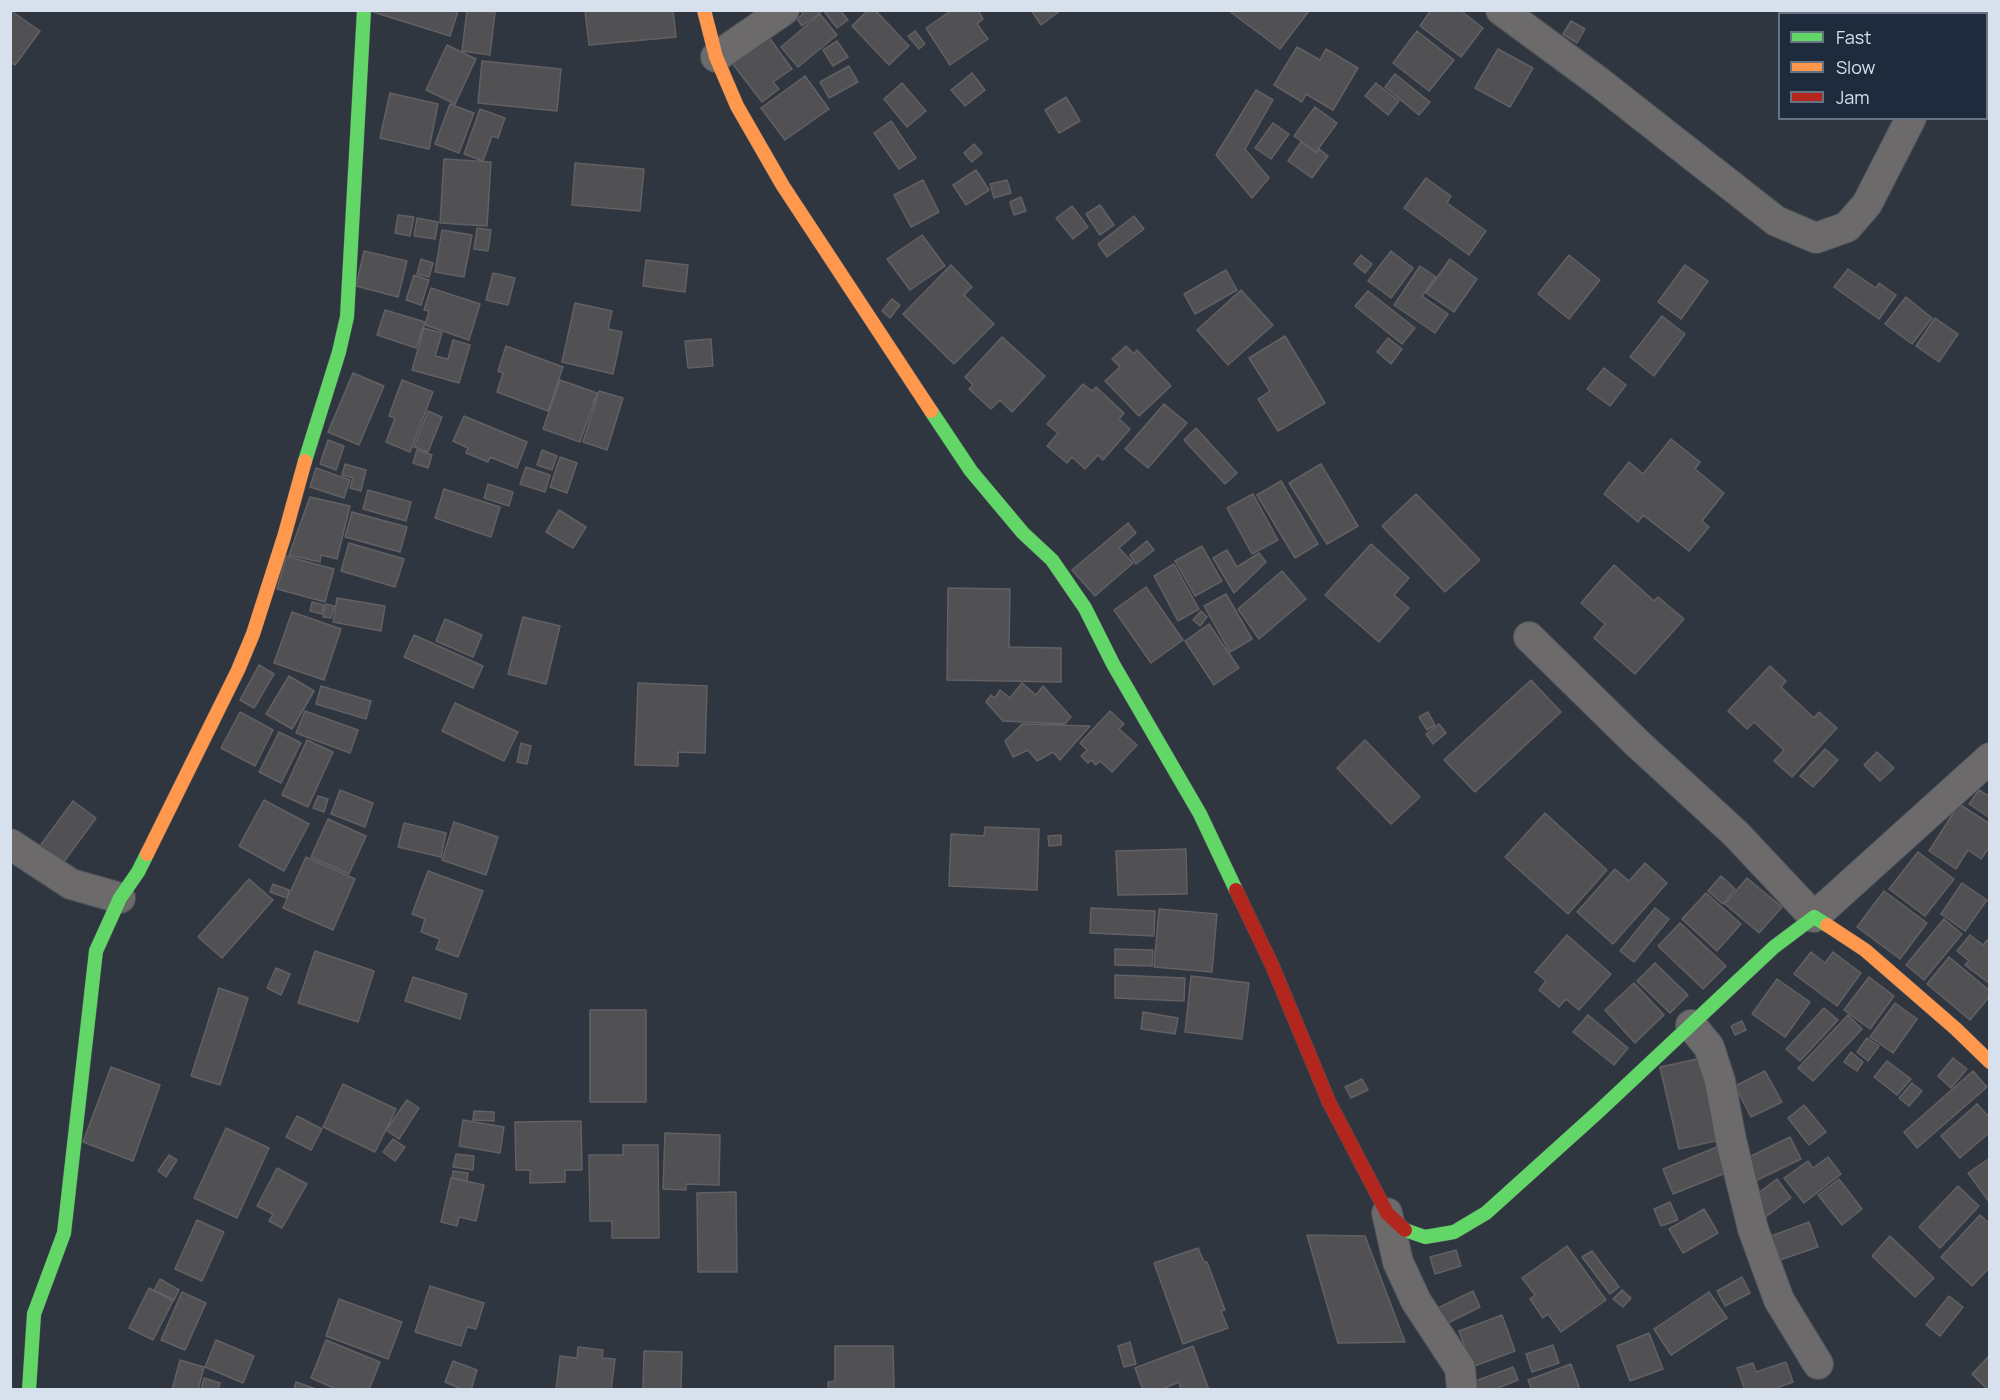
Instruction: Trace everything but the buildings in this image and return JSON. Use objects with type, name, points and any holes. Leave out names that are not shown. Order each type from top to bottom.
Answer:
[{"type":"street","points":[[29,1389],[34,1314],[64,1233],[96,951],[120,898],[138,872],[189,771],[253,634],[339,352],[347,317],[350,276],[364,10]]},
{"type":"street","points":[[704,10],[716,57],[737,106],[783,186],[971,471],[1023,533],[1052,560],[1085,608],[1113,664],[1200,814],[1272,964],[1329,1102],[1387,1213],[1398,1262],[1416,1300],[1460,1368],[1461,1389]]},
{"type":"street","points":[[716,57],[784,10]]},
{"type":"street","points":[[1501,10],[1599,82],[1776,221],[1816,238],[1847,227],[1867,204],[1910,120]]},
{"type":"street","points":[[1529,637],[1638,744],[1736,834],[1814,917],[1866,950],[1956,1029],[1989,1062]]},
{"type":"street","points":[[1387,1213],[1404,1230],[1425,1237],[1454,1232],[1486,1213],[1774,947],[1814,917],[1989,758]]},
{"type":"street","points":[[10,844],[70,884],[120,898]]},
{"type":"street","points":[[1691,1025],[1709,1047],[1720,1081],[1731,1140],[1753,1229],[1779,1300],[1818,1364]]},
{"type":"traffic: fast","points":[[305,461],[339,352],[347,317],[364,10]]},
{"type":"traffic: fast","points":[[931,411],[971,471],[1023,533],[1052,560],[1085,608],[1113,664],[1200,814],[1236,890]]},
{"type":"traffic: fast","points":[[29,1390],[34,1314],[64,1233],[96,951],[120,898],[147,854]]},
{"type":"traffic: fast","points":[[1405,1230],[1425,1237],[1454,1232],[1486,1213],[1774,947],[1814,917],[1827,925]]},
{"type":"traffic: slow","points":[[704,10],[716,57],[737,106],[783,186],[931,411]]},
{"type":"traffic: slow","points":[[147,854],[238,670],[253,634],[305,461]]},
{"type":"traffic: slow","points":[[1827,925],[1865,950],[1956,1029],[1990,1062]]},
{"type":"traffic: jam","points":[[1236,890],[1272,965],[1329,1102],[1387,1213],[1405,1230]]}]
